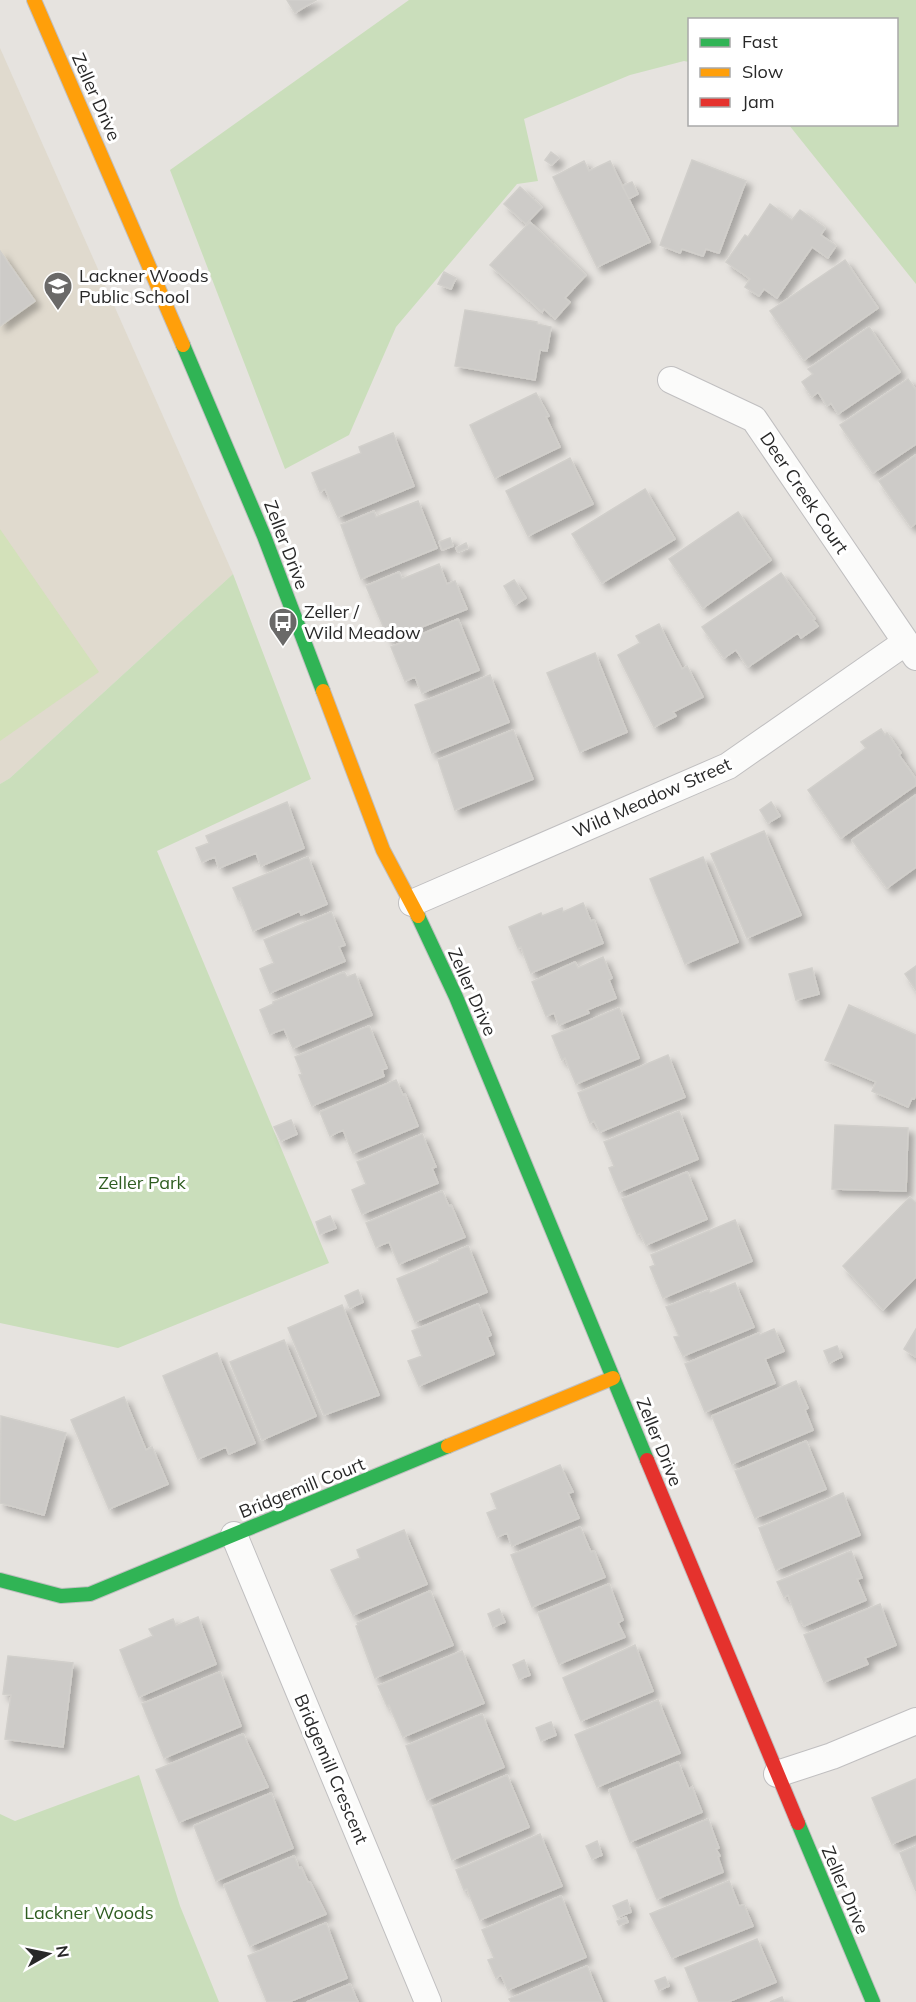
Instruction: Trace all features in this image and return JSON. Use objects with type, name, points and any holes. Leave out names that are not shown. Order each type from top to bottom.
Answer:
[{"type":"street","name":"Zeller Drive","points":[[34,0],[264,536],[384,850],[412,903],[456,997],[873,2002]]},
{"type":"street","name":"Deer Creek Court","points":[[671,380],[754,419],[911,650]]},
{"type":"street","name":"Wild Meadow Street","points":[[412,903],[728,766],[911,650]]},
{"type":"street","name":"Bridgemill Court","points":[[0,1580],[61,1596],[90,1594],[613,1378]]},
{"type":"street","name":"Bridgemill Crescent","points":[[234,1535],[428,2002]]},
{"type":"street","points":[[777,1774],[832,1756],[916,1721]]},
{"type":"shaded area","name":"Lackner Woods Public School","points":[[0,48],[233,574],[10,778],[0,784]]},
{"type":"green space","points":[[409,0],[916,0],[916,284],[790,126],[898,126],[898,18],[688,18],[688,62],[630,75],[524,119],[538,181],[517,184],[396,327],[349,435],[285,469],[170,170]]},
{"type":"green space","points":[[0,529],[99,672],[0,741]]},
{"type":"green space","name":"Zeller Park","points":[[233,574],[311,779],[157,851],[329,1263],[118,1348],[0,1323],[0,784],[10,778]]},
{"type":"green space","name":"Lackner Woods","points":[[139,1775],[180,1906],[219,2002],[0,2002],[0,1814],[15,1821]]},
{"type":"building","points":[[287,0],[316,0],[295,13]]},
{"type":"building","points":[[551,152],[559,158],[552,165],[545,160]]},
{"type":"building","points":[[692,160],[746,181],[719,253],[706,249],[703,256],[682,249],[680,253],[660,245]]},
{"type":"building","points":[[584,161],[589,171],[610,161],[650,242],[597,267],[553,177]]},
{"type":"building","points":[[632,182],[638,194],[629,199],[622,186]]},
{"type":"building","points":[[520,187],[542,207],[526,224],[504,204]]},
{"type":"building","points":[[770,204],[792,220],[800,210],[825,228],[821,235],[836,246],[828,258],[812,247],[777,298],[764,289],[759,296],[745,287],[750,279],[726,262],[745,235],[748,237]]},
{"type":"building","points":[[530,222],[586,275],[565,298],[570,302],[555,319],[544,309],[542,312],[490,265]]},
{"type":"building","points":[[0,251],[35,301],[0,326]]},
{"type":"building","points":[[845,260],[878,308],[804,360],[770,311]]},
{"type":"building","points":[[444,272],[456,278],[451,289],[438,284]]},
{"type":"building","points":[[465,310],[537,322],[537,324],[551,327],[547,351],[540,350],[535,380],[455,366]]},
{"type":"building","points":[[869,327],[900,372],[838,414],[831,403],[827,406],[818,392],[812,397],[802,382],[813,374],[808,369]]},
{"type":"building","points":[[908,379],[916,390],[916,444],[873,473],[840,425]]},
{"type":"building","points":[[536,393],[549,416],[546,417],[560,447],[495,478],[470,425]]},
{"type":"building","points":[[393,433],[414,486],[338,517],[325,489],[320,492],[312,473],[361,453],[359,447]]},
{"type":"building","points":[[916,455],[916,523],[911,527],[879,481]]},
{"type":"building","points":[[570,458],[593,504],[528,536],[506,491]]},
{"type":"building","points":[[645,489],[675,539],[602,583],[572,534]]},
{"type":"building","points":[[418,501],[437,548],[361,579],[341,525],[374,511],[376,517]]},
{"type":"building","points":[[738,512],[771,560],[703,608],[669,559]]},
{"type":"building","points":[[450,538],[453,546],[442,550],[439,542]]},
{"type":"building","points":[[466,543],[468,548],[458,552],[456,548]]},
{"type":"building","points":[[439,564],[447,584],[455,581],[467,609],[389,640],[366,586],[399,572],[402,579]]},
{"type":"building","points":[[781,573],[818,626],[801,638],[798,633],[748,667],[736,650],[724,658],[702,627]]},
{"type":"building","points":[[514,580],[526,598],[515,605],[504,586]]},
{"type":"building","points":[[458,619],[479,670],[422,693],[415,677],[405,681],[391,647]]},
{"type":"building","points":[[659,624],[682,669],[687,666],[703,697],[673,712],[676,716],[654,727],[618,655],[640,643],[636,636]]},
{"type":"building","points":[[595,653],[627,732],[580,752],[547,673]]},
{"type":"building","points":[[490,675],[509,722],[432,753],[415,705]]},
{"type":"building","points":[[881,729],[885,735],[887,733],[901,753],[899,755],[916,779],[916,785],[841,838],[808,790],[866,748],[861,742]]},
{"type":"building","points":[[513,730],[533,779],[455,810],[438,760]]},
{"type":"building","points":[[916,795],[916,867],[887,888],[852,840]]},
{"type":"building","points":[[287,802],[304,848],[261,866],[256,853],[219,868],[215,857],[202,862],[196,848],[209,843],[206,836]]},
{"type":"building","points":[[771,802],[780,816],[768,823],[760,810]]},
{"type":"building","points":[[764,831],[801,915],[747,938],[711,854]]},
{"type":"building","points":[[308,857],[327,904],[301,915],[300,911],[253,931],[240,898],[238,899],[233,888]]},
{"type":"building","points":[[703,857],[738,942],[685,964],[650,879]]},
{"type":"building","points":[[583,903],[591,921],[594,920],[603,943],[531,973],[521,947],[518,948],[509,927],[541,913],[542,916],[562,908],[563,912]]},
{"type":"building","points":[[331,912],[345,945],[339,947],[345,961],[270,993],[260,969],[274,963],[264,940]]},
{"type":"building","points":[[603,957],[612,978],[609,980],[616,998],[587,1010],[589,1013],[559,1025],[554,1013],[546,1016],[532,982],[575,962],[578,968]]},
{"type":"building","points":[[916,966],[916,990],[905,974]]},
{"type":"building","points":[[812,968],[819,994],[796,1000],[789,974]]},
{"type":"building","points":[[344,972],[347,977],[355,974],[372,1015],[293,1048],[284,1029],[270,1034],[260,1010],[273,1002]]},
{"type":"building","points":[[849,1005],[916,1035],[916,1095],[908,1107],[872,1091],[876,1082],[825,1060]]},
{"type":"building","points":[[619,1008],[639,1058],[576,1084],[552,1036]]},
{"type":"building","points":[[369,1026],[387,1068],[382,1070],[384,1076],[312,1106],[299,1075],[302,1074],[295,1057]]},
{"type":"building","points":[[668,1055],[685,1097],[600,1132],[594,1121],[590,1123],[578,1093]]},
{"type":"building","points":[[396,1080],[403,1095],[405,1094],[418,1126],[353,1153],[343,1130],[330,1136],[320,1112]]},
{"type":"building","points":[[679,1111],[698,1159],[619,1192],[609,1168],[614,1166],[604,1142]]},
{"type":"building","points":[[291,1120],[297,1134],[281,1141],[274,1127]]},
{"type":"building","points":[[835,1125],[908,1128],[906,1191],[832,1189]]},
{"type":"building","points":[[422,1134],[436,1167],[432,1168],[438,1183],[362,1214],[352,1190],[366,1184],[357,1162]]},
{"type":"building","points":[[687,1172],[707,1219],[646,1245],[640,1233],[637,1234],[622,1199]]},
{"type":"building","points":[[442,1191],[465,1237],[399,1264],[389,1242],[376,1247],[366,1223]]},
{"type":"building","points":[[910,1197],[916,1203],[916,1277],[883,1310],[843,1266]]},
{"type":"building","points":[[330,1216],[336,1228],[320,1234],[316,1222]]},
{"type":"building","points":[[735,1220],[752,1261],[663,1298],[650,1267],[655,1265],[651,1255]]},
{"type":"building","points":[[468,1246],[487,1292],[415,1322],[397,1279]]},
{"type":"building","points":[[735,1283],[754,1327],[683,1356],[674,1337],[679,1336],[666,1307],[709,1290],[710,1293]]},
{"type":"building","points":[[358,1290],[363,1302],[350,1308],[345,1296]]},
{"type":"building","points":[[478,1304],[491,1335],[487,1337],[494,1354],[419,1386],[408,1361],[422,1356],[412,1331]]},
{"type":"building","points":[[342,1305],[379,1395],[324,1415],[288,1328]]},
{"type":"building","points":[[774,1329],[784,1351],[765,1359],[775,1383],[705,1412],[685,1364]]},
{"type":"building","points":[[916,1329],[916,1357],[904,1349]]},
{"type":"building","points":[[284,1340],[316,1416],[262,1440],[230,1362]]},
{"type":"building","points":[[837,1346],[842,1357],[829,1363],[824,1351]]},
{"type":"building","points":[[217,1353],[255,1443],[229,1454],[226,1447],[198,1459],[163,1376]]},
{"type":"building","points":[[796,1381],[808,1408],[805,1410],[813,1430],[732,1464],[712,1416]]},
{"type":"building","points":[[124,1397],[146,1450],[152,1447],[168,1484],[109,1509],[71,1420]]},
{"type":"building","points":[[1,1416],[66,1433],[44,1515],[0,1503]]},
{"type":"building","points":[[806,1441],[826,1489],[755,1518],[735,1471]]},
{"type":"building","points":[[560,1465],[573,1492],[568,1493],[579,1518],[512,1546],[507,1533],[497,1537],[487,1513],[497,1509],[491,1494]]},
{"type":"building","points":[[843,1493],[860,1535],[776,1570],[759,1528]]},
{"type":"building","points":[[580,1527],[605,1577],[532,1607],[511,1555]]},
{"type":"building","points":[[404,1530],[427,1584],[353,1615],[331,1570],[360,1558],[357,1550]]},
{"type":"building","points":[[851,1551],[862,1578],[857,1579],[866,1600],[804,1626],[801,1621],[799,1622],[788,1595],[784,1597],[777,1582]]},
{"type":"building","points":[[609,1584],[623,1620],[618,1623],[625,1637],[559,1664],[538,1613]]},
{"type":"building","points":[[430,1591],[453,1645],[375,1678],[356,1626],[357,1623]]},
{"type":"building","points":[[880,1604],[896,1645],[865,1658],[868,1664],[824,1682],[804,1635]]},
{"type":"building","points":[[499,1609],[505,1622],[493,1627],[488,1614]]},
{"type":"building","points":[[198,1617],[216,1664],[139,1697],[120,1650],[153,1636],[149,1629],[173,1619],[176,1626]]},
{"type":"building","points":[[635,1645],[653,1691],[581,1721],[563,1678]]},
{"type":"building","points":[[462,1651],[484,1703],[403,1737],[378,1686]]},
{"type":"building","points":[[8,1656],[73,1663],[63,1747],[5,1739],[11,1695],[3,1694]]},
{"type":"building","points":[[524,1660],[530,1675],[519,1679],[513,1665]]},
{"type":"building","points":[[220,1672],[241,1726],[164,1758],[142,1704]]},
{"type":"building","points":[[658,1700],[680,1753],[597,1787],[575,1735]]},
{"type":"building","points":[[482,1714],[504,1767],[427,1800],[406,1746]]},
{"type":"building","points":[[551,1722],[556,1735],[541,1741],[536,1728]]},
{"type":"building","points":[[243,1734],[268,1787],[179,1822],[156,1770]]},
{"type":"building","points":[[678,1762],[689,1789],[692,1787],[702,1812],[630,1842],[609,1790]]},
{"type":"building","points":[[507,1775],[529,1827],[452,1860],[432,1807]]},
{"type":"building","points":[[916,1779],[916,1834],[892,1844],[872,1798]]},
{"type":"building","points":[[271,1793],[293,1848],[216,1881],[194,1826]]},
{"type":"building","points":[[708,1819],[719,1848],[716,1849],[723,1872],[657,1899],[636,1849]]},
{"type":"building","points":[[540,1834],[562,1886],[480,1920],[456,1870]]},
{"type":"building","points":[[597,1841],[602,1855],[592,1859],[586,1846]]},
{"type":"building","points":[[916,1846],[916,1891],[900,1853]]},
{"type":"building","points":[[294,1856],[326,1914],[250,1946],[224,1885]]},
{"type":"building","points":[[729,1881],[739,1906],[744,1905],[753,1926],[672,1958],[650,1914]]},
{"type":"building","points":[[561,1896],[586,1957],[508,1990],[501,1975],[496,1978],[488,1960],[494,1958],[482,1930]]},
{"type":"building","points":[[627,1900],[631,1912],[618,1917],[613,1906]]},
{"type":"building","points":[[626,1917],[628,1922],[619,1925],[617,1921]]},
{"type":"building","points":[[326,1923],[347,1978],[289,2002],[267,2002],[248,1956]]},
{"type":"building","points":[[757,1939],[776,1982],[728,2002],[699,2002],[685,1968]]},
{"type":"building","points":[[587,1966],[602,2002],[511,2002],[509,1999]]},
{"type":"building","points":[[665,1977],[669,1986],[659,1990],[655,1981]]},
{"type":"building","points":[[350,1984],[358,2002],[307,2002]]},
{"type":"building","points":[[782,1997],[784,2002],[770,2002]]},
{"type":"traffic: fast","points":[[183,345],[264,536],[323,691]]},
{"type":"traffic: fast","points":[[418,916],[456,997],[647,1460]]},
{"type":"traffic: fast","points":[[0,1580],[61,1596],[90,1594],[448,1446]]},
{"type":"traffic: fast","points":[[798,1823],[873,2002]]},
{"type":"traffic: slow","points":[[34,0],[183,345]]},
{"type":"traffic: slow","points":[[323,691],[383,850],[418,916]]},
{"type":"traffic: slow","points":[[448,1446],[613,1378]]},
{"type":"traffic: jam","points":[[647,1460],[798,1823]]},
{"type":"place","name":"Lackner Woods Public School","points":[[58,312]]},
{"type":"place","name":"Zeller / Wild Meadow","points":[[283,648]]}]
